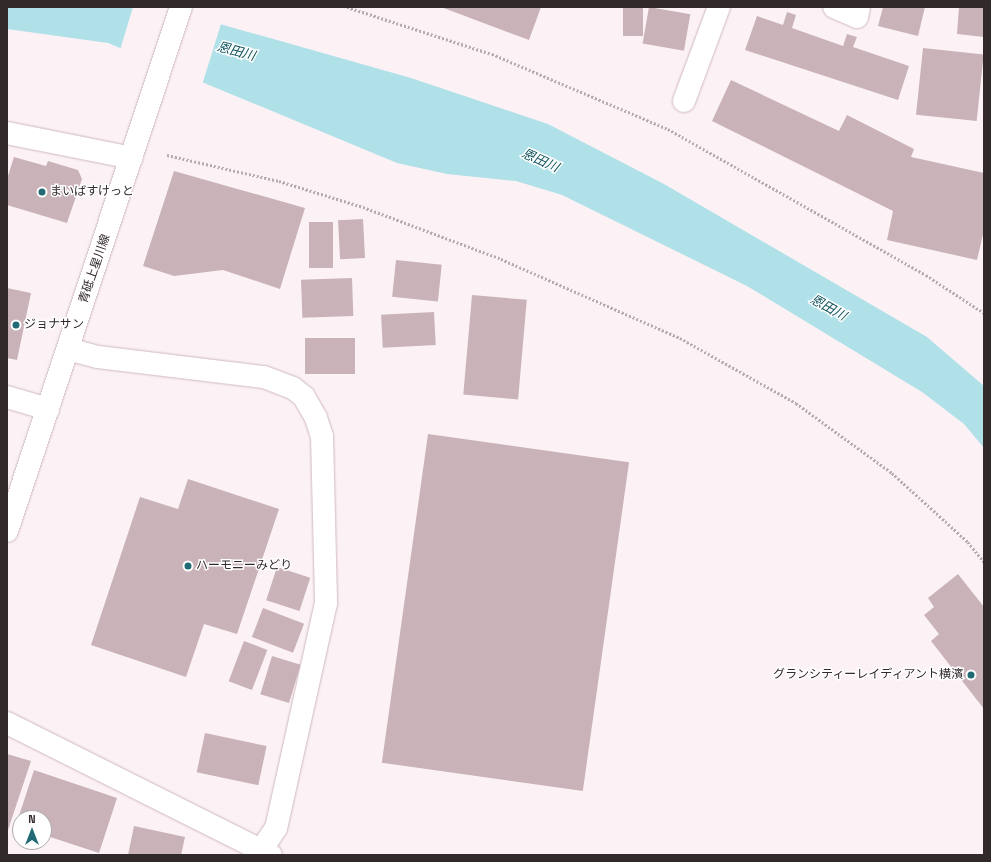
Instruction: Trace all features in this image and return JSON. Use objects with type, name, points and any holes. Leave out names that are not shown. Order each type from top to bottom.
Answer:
[{"type":"street","name":"青砥上星川線","points":[[7,531],[140,135],[181,7]]},
{"type":"street","points":[[684,101],[720,7]]},
{"type":"street","points":[[834,7],[857,17],[859,7]]},
{"type":"street","points":[[7,133],[132,158]]},
{"type":"street","points":[[7,723],[266,852],[276,828],[326,603],[322,436],[316,418],[304,397],[293,388],[264,377],[98,357],[68,349]]},
{"type":"street","points":[[7,398],[48,410]]},
{"type":"path","points":[[347,7],[492,54],[668,129],[926,276],[984,313]]},
{"type":"path","points":[[668,129],[670,125]]},
{"type":"path","points":[[167,155],[278,182],[363,207],[501,259],[680,338],[796,403],[892,473],[968,542],[984,562]]},
{"type":"water","name":"恩田川","points":[[7,7],[160,7],[411,78],[548,124],[664,184],[927,337],[984,386],[984,448],[964,424],[922,392],[747,286],[562,195],[516,181],[447,174],[397,163],[108,43],[7,29]]},
{"type":"pier","points":[[133,7],[167,7],[221,24],[202,85],[120,50]]},
{"type":"building","points":[[441,7],[541,7],[529,40]]},
{"type":"building","points":[[623,7],[643,7],[643,36],[623,36]]},
{"type":"building","points":[[649,7],[690,14],[684,51],[643,43]]},
{"type":"building","points":[[883,7],[925,7],[918,36],[878,26]]},
{"type":"building","points":[[959,7],[984,7],[984,37],[957,34]]},
{"type":"building","points":[[787,12],[796,15],[792,28],[843,46],[847,34],[857,37],[853,47],[909,66],[898,100],[745,50],[757,16],[783,25]]},
{"type":"building","points":[[923,48],[984,54],[977,121],[916,115]]},
{"type":"building","points":[[731,80],[839,131],[847,115],[914,149],[911,157],[984,173],[984,230],[977,260],[887,240],[893,211],[712,121]]},
{"type":"building","name":"まいばすけっと","points":[[14,157],[46,166],[48,161],[78,170],[82,179],[67,223],[7,205],[7,179]]},
{"type":"building","points":[[174,171],[305,208],[280,289],[223,270],[174,276],[143,266]]},
{"type":"building","points":[[363,219],[365,258],[340,259],[338,220]]},
{"type":"building","points":[[309,222],[333,222],[333,268],[309,268]]},
{"type":"building","points":[[396,260],[442,265],[438,302],[392,297]]},
{"type":"building","points":[[352,278],[353,316],[302,318],[301,280]]},
{"type":"building","name":"ジョナサン","points":[[7,288],[31,293],[17,360],[7,358]]},
{"type":"building","points":[[472,295],[527,300],[518,399],[463,395]]},
{"type":"building","points":[[434,312],[436,345],[383,348],[381,315]]},
{"type":"building","points":[[305,338],[355,338],[355,374],[305,374]]},
{"type":"building","points":[[428,434],[629,462],[583,791],[382,763]]},
{"type":"building","name":"ハーモニーみどり","points":[[188,479],[279,509],[237,634],[204,624],[186,677],[91,645],[140,497],[178,509]]},
{"type":"building","points":[[277,567],[310,578],[299,611],[266,600]]},
{"type":"building","name":"グランシティーレイディアント横濱","points":[[958,574],[984,607],[984,709],[931,641],[939,634],[924,615],[934,607],[928,598]]},
{"type":"building","points":[[263,608],[304,624],[293,653],[252,637]]},
{"type":"building","points":[[244,641],[267,650],[252,690],[229,681]]},
{"type":"building","points":[[272,656],[301,665],[289,703],[260,694]]},
{"type":"building","points":[[205,733],[267,746],[258,785],[197,772]]},
{"type":"building","points":[[7,754],[31,761],[15,810],[12,810],[12,818],[7,833]]},
{"type":"building","points":[[34,770],[117,798],[99,853],[52,838],[52,810],[21,810]]},
{"type":"building","points":[[134,826],[185,837],[181,855],[128,855]]},
{"type":"place","name":"まいばすけっと","points":[[42,192]]},
{"type":"place","name":"ジョナサン","points":[[16,325]]},
{"type":"place","name":"ハーモニーみどり","points":[[188,566]]},
{"type":"place","name":"グランシティーレイディアント横濱","points":[[971,675]]}]
